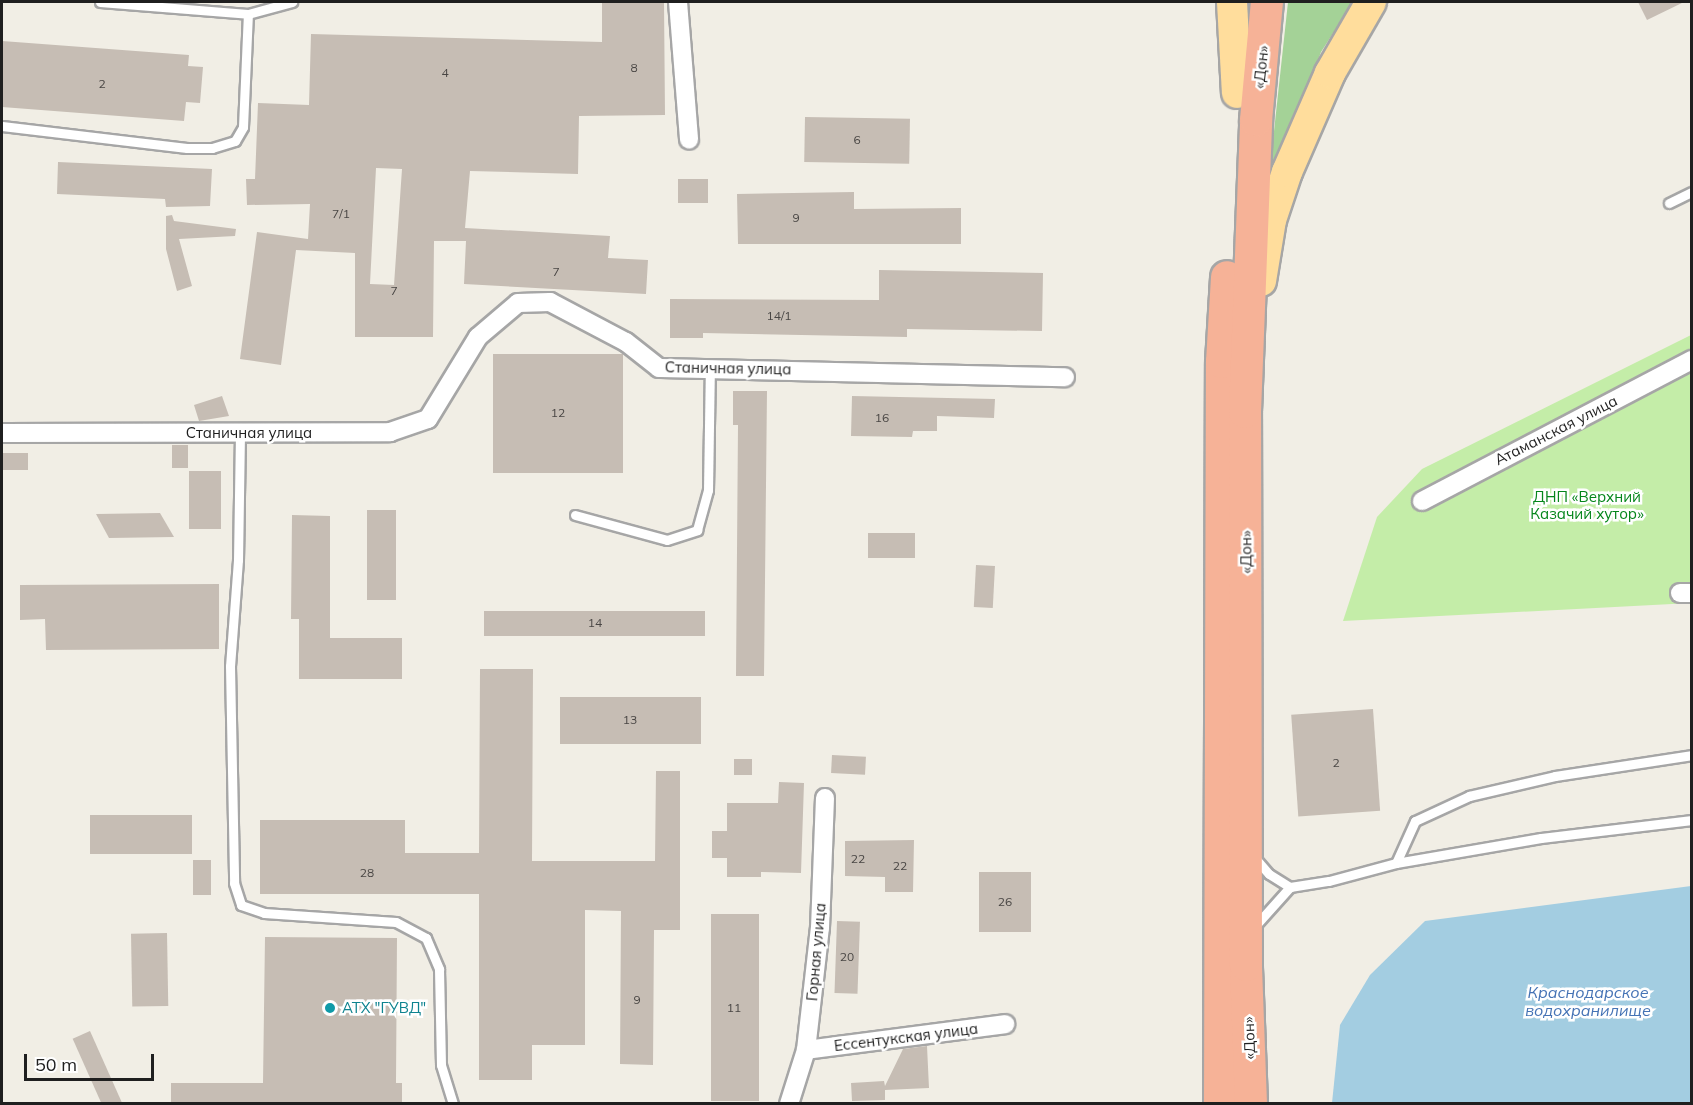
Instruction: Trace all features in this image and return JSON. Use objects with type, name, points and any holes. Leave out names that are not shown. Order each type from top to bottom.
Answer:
[{"type":"highway","name":"«Дон»","points":[[1220,1104],[1222,362],[1237,93],[1246,2]]},
{"type":"highway","name":"«Дон»","points":[[1251,1104],[1247,934],[1245,412],[1256,120],[1267,2]]},
{"type":"main road","points":[[1232,2],[1237,93]]},
{"type":"main road","points":[[1245,412],[1271,220],[1330,73],[1371,2]]},
{"type":"street","points":[[678,2],[689,140]]},
{"type":"street","name":"Станичная улица","points":[[2,433],[390,432],[428,419],[478,337],[518,303],[550,302],[626,342],[659,368],[1065,376]]},
{"type":"street","name":"Атаманская улица","points":[[1422,501],[1692,360]]},
{"type":"street","name":"Горная улица","points":[[789,1104],[806,1050],[820,928],[825,798]]},
{"type":"street","name":"Ессентукская улица","points":[[806,1050],[1005,1024]]},
{"type":"lane","points":[[100,2],[248,14],[292,2]]},
{"type":"lane","points":[[2,126],[187,147],[212,148],[235,141],[243,127],[248,14]]},
{"type":"lane","points":[[1669,203],[1692,192]]},
{"type":"lane","points":[[575,515],[667,540],[698,530],[708,490],[710,369]]},
{"type":"lane","points":[[240,433],[238,560],[230,666],[234,883],[241,905],[264,913],[396,922],[426,938],[439,969],[441,1065],[453,1104]]},
{"type":"lane","points":[[1396,862],[1415,821],[1469,796],[1555,776],[1692,756]]},
{"type":"lane","points":[[1247,934],[1290,887],[1329,881],[1396,862],[1541,837],[1692,820]]},
{"type":"lane","points":[[1247,849],[1269,874],[1290,887]]},
{"type":"green space","points":[[1288,2],[1353,2],[1321,52],[1275,173],[1270,168]]},
{"type":"green space","name":"ДНП «Верхний Казачий хутор»","points":[[1691,335],[1691,603],[1343,621],[1377,517],[1422,469]]},
{"type":"water","name":"Краснодарское водохранилище","points":[[1691,886],[1691,1103],[1332,1103],[1340,1025],[1370,975],[1425,921]]},
{"type":"building","points":[[602,2],[664,2],[665,115],[579,116],[578,174],[470,171],[465,228],[610,236],[608,258],[648,260],[646,294],[464,284],[466,241],[434,241],[433,337],[355,337],[355,253],[296,250],[281,365],[240,359],[257,232],[308,239],[310,204],[247,205],[246,179],[255,179],[258,103],[309,105],[311,34],[602,42]],"holes":[[[376,168],[402,169],[394,285],[370,284]]]},
{"type":"building","points":[[1638,2],[1684,2],[1647,20]]},
{"type":"building","points":[[2,41],[189,55],[188,66],[203,67],[200,103],[186,102],[184,121],[2,107]]},
{"type":"building","points":[[805,117],[910,119],[909,164],[804,162]]},
{"type":"building","points":[[58,162],[212,169],[210,206],[166,207],[165,199],[57,194]]},
{"type":"building","points":[[678,179],[708,179],[708,203],[678,203]]},
{"type":"building","points":[[854,192],[854,209],[961,208],[961,244],[738,244],[737,194]]},
{"type":"building","points":[[172,215],[174,221],[236,229],[235,236],[179,239],[192,286],[177,291],[166,249],[166,216]]},
{"type":"building","points":[[879,270],[1043,273],[1042,331],[907,329],[907,337],[703,333],[703,338],[670,338],[670,299],[879,300]]},
{"type":"building","points":[[493,354],[623,354],[623,473],[493,473]]},
{"type":"building","points":[[733,391],[767,391],[764,676],[736,676],[738,425],[733,425]]},
{"type":"building","points":[[222,396],[229,416],[199,421],[194,405]]},
{"type":"building","points":[[852,396],[995,399],[994,418],[937,416],[937,431],[913,431],[912,437],[851,436]]},
{"type":"building","points":[[172,445],[188,445],[188,468],[172,468]]},
{"type":"building","points":[[2,453],[28,453],[28,470],[2,470]]},
{"type":"building","points":[[189,471],[221,471],[221,529],[189,529]]},
{"type":"building","points":[[367,510],[396,510],[396,600],[367,600]]},
{"type":"building","points":[[160,513],[174,537],[109,538],[96,514]]},
{"type":"building","points":[[292,515],[330,516],[330,638],[402,638],[402,679],[299,679],[299,619],[291,619]]},
{"type":"building","points":[[868,533],[915,533],[915,558],[868,558]]},
{"type":"building","points":[[976,565],[995,566],[993,608],[974,607]]},
{"type":"building","points":[[219,584],[219,649],[46,650],[45,619],[20,620],[20,585]]},
{"type":"building","points":[[484,611],[705,611],[705,636],[484,636]]},
{"type":"building","points":[[480,669],[533,669],[532,861],[655,861],[656,771],[680,771],[680,930],[654,930],[653,1065],[620,1064],[621,911],[585,910],[585,1045],[532,1045],[532,1080],[479,1080],[479,894],[260,894],[260,820],[405,820],[405,853],[479,853]]},
{"type":"building","points":[[560,697],[701,697],[701,744],[560,744]]},
{"type":"building","points":[[1373,709],[1380,811],[1298,816],[1291,715]]},
{"type":"building","points":[[832,755],[866,757],[865,775],[831,773]]},
{"type":"building","points":[[734,759],[752,759],[752,775],[734,775]]},
{"type":"building","points":[[779,782],[804,783],[801,873],[761,872],[761,877],[727,877],[727,858],[712,858],[712,831],[727,831],[727,803],[778,803]]},
{"type":"building","points":[[90,815],[192,815],[192,854],[90,854]]},
{"type":"building","points":[[914,840],[913,892],[885,892],[885,877],[845,876],[845,841]]},
{"type":"building","points":[[193,860],[211,860],[211,895],[193,895]]},
{"type":"building","points":[[979,872],[1031,872],[1031,932],[979,932]]},
{"type":"building","points":[[711,914],[759,914],[759,1101],[711,1101]]},
{"type":"building","points":[[837,921],[860,922],[857,994],[834,993]]},
{"type":"building","points":[[167,933],[168,1006],[132,1007],[131,934]]},
{"type":"building","name":"АТХ \"ГУВД\"","points":[[265,937],[397,938],[396,1083],[402,1083],[402,1104],[171,1104],[171,1083],[263,1083]]},
{"type":"building","points":[[90,1031],[123,1104],[102,1104],[73,1039]]},
{"type":"building","points":[[927,1046],[929,1088],[885,1090],[885,1100],[852,1101],[851,1083],[884,1081],[885,1086],[903,1049]]},
{"type":"place","name":"АТХ \"ГУВД\"","points":[[330,1008]]}]
